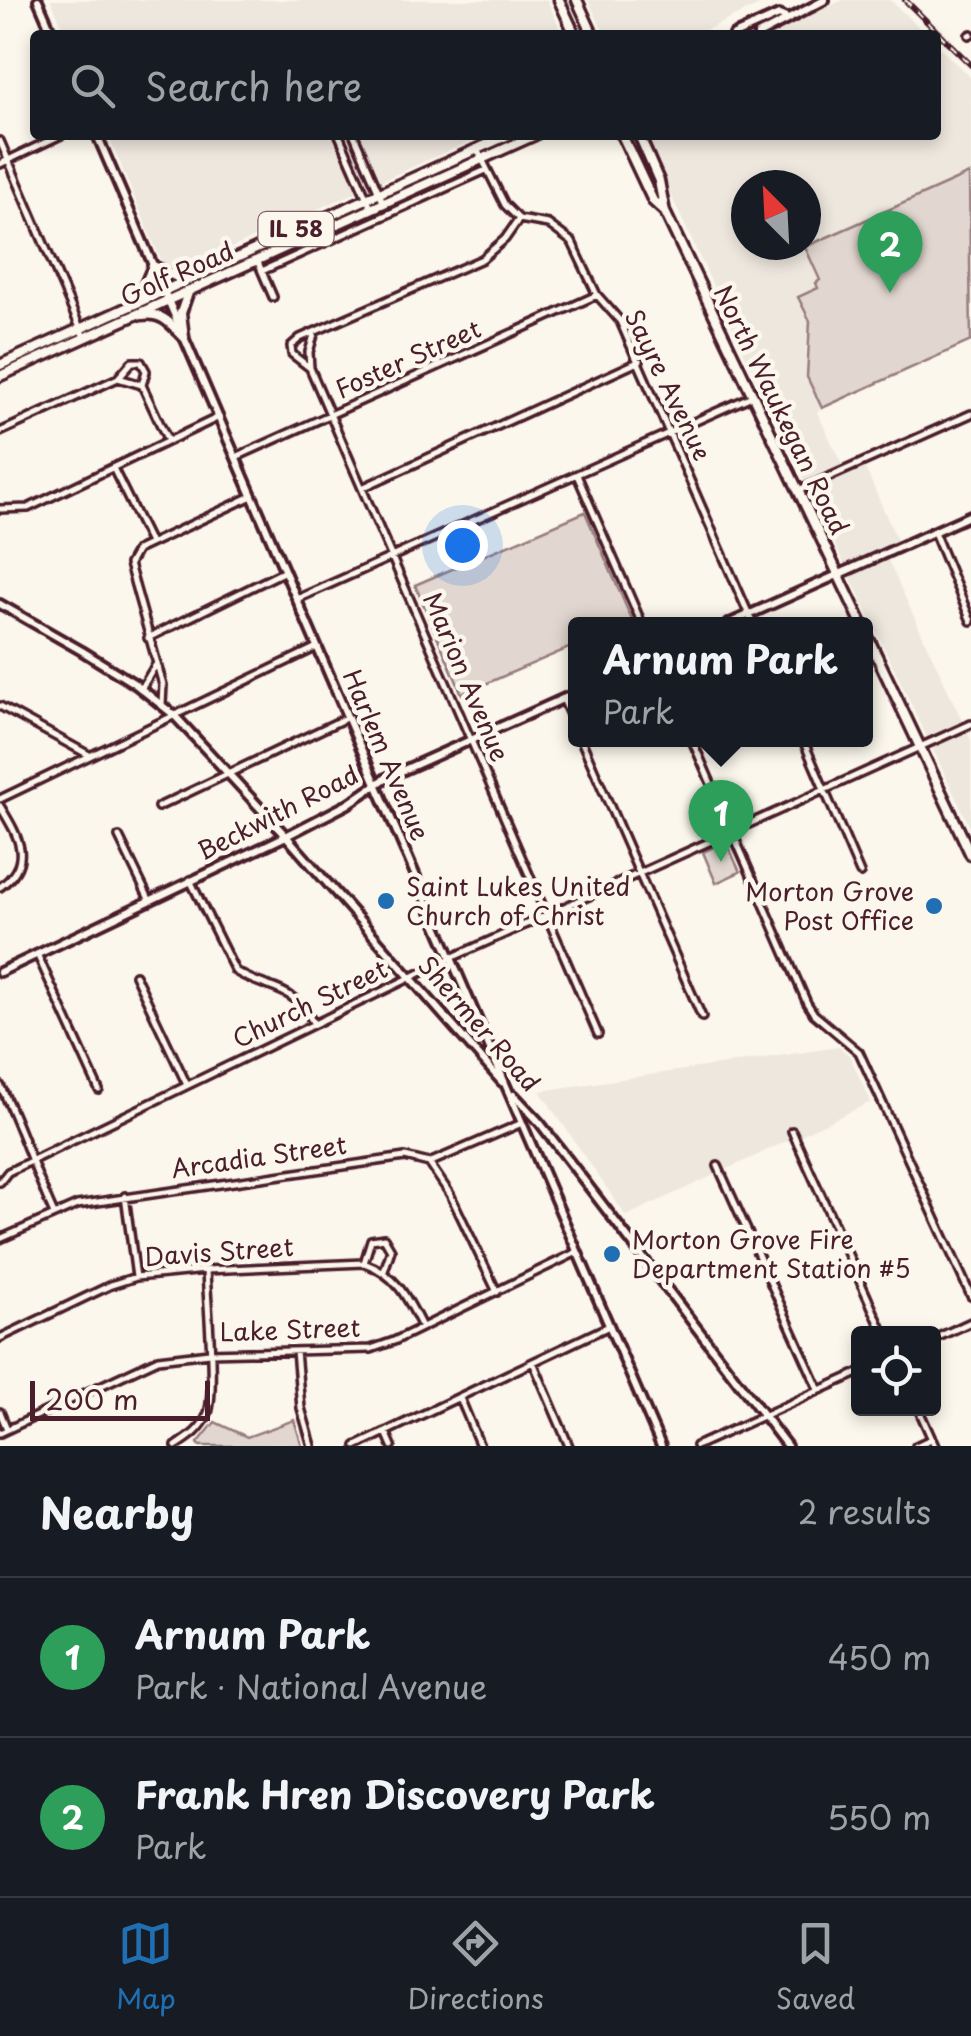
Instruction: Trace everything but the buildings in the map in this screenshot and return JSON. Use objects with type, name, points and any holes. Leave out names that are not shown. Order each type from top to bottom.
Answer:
[{"type":"main road","points":[[38,0],[51,30]]},
{"type":"main road","points":[[559,0],[573,30]]},
{"type":"main road","points":[[577,0],[591,30]]},
{"type":"main road","points":[[768,30],[825,0]]},
{"type":"main road","points":[[746,30],[780,15],[786,18]]},
{"type":"main road","name":"Harlem Avenue","points":[[99,140],[661,1446]]},
{"type":"main road","name":"Golf Road","points":[[0,375],[138,302],[497,140]]},
{"type":"main road","name":"Golf Road","points":[[0,365],[132,316],[524,140]]},
{"type":"main road","name":"North Waukegan Road","points":[[624,140],[653,201],[665,212]]},
{"type":"main road","name":"North Waukegan Road","points":[[641,140],[659,182],[665,212],[859,617]]},
{"type":"main road","points":[[138,302],[154,266],[175,276],[199,274]]},
{"type":"main road","points":[[184,337],[181,314],[190,290]]},
{"type":"main road","points":[[132,316],[154,314],[165,318],[184,337]]},
{"type":"main road","points":[[744,617],[971,515]]},
{"type":"main road","name":"Shermer Road","points":[[0,604],[82,650],[162,704],[231,774],[540,1123],[787,1446]]},
{"type":"main road","points":[[873,648],[971,855]]},
{"type":"main road","name":"Beckwith Road","points":[[0,972],[286,836],[348,804],[376,784],[568,696]]},
{"type":"street","points":[[0,164],[50,140]]},
{"type":"street","points":[[341,140],[371,208]]},
{"type":"street","points":[[356,140],[383,202]]},
{"type":"street","points":[[0,141],[82,332]]},
{"type":"street","points":[[310,368],[292,354],[292,346],[300,338],[482,258],[505,239],[519,219],[505,206],[477,149]]},
{"type":"street","points":[[262,271],[486,170]]},
{"type":"street","name":"Sayre Avenue","points":[[519,219],[548,224],[572,242],[597,296],[620,321],[749,615]]},
{"type":"street","points":[[257,260],[273,297]]},
{"type":"street","name":"Foster Street","points":[[236,458],[597,296]]},
{"type":"street","points":[[310,368],[314,334]]},
{"type":"street","points":[[0,432],[118,378],[132,362],[141,362],[146,371],[142,385],[168,441]]},
{"type":"street","points":[[362,488],[640,362]]},
{"type":"street","name":"Marion Avenue","points":[[310,368],[598,1034]]},
{"type":"street","points":[[118,378],[142,385]]},
{"type":"street","points":[[297,599],[752,396]]},
{"type":"street","points":[[798,491],[971,414]]},
{"type":"street","points":[[0,509],[28,508],[219,418]]},
{"type":"street","points":[[113,468],[150,543]]},
{"type":"street","points":[[577,474],[639,617]]},
{"type":"street","points":[[162,704],[163,685],[129,564],[136,550],[252,496]]},
{"type":"street","points":[[934,532],[971,621]]},
{"type":"street","points":[[148,638],[285,571]]},
{"type":"street","points":[[0,887],[24,867],[18,839],[0,802],[318,647]]},
{"type":"street","points":[[141,689],[156,664]]},
{"type":"street","points":[[563,698],[568,710]]},
{"type":"street","points":[[0,706],[90,755]]},
{"type":"street","points":[[158,807],[348,717]]},
{"type":"street","name":"Church Street","points":[[0,1182],[8,1172],[410,977],[971,724]]},
{"type":"street","points":[[584,747],[702,1018]]},
{"type":"street","points":[[695,747],[810,1010],[859,1052],[971,1296]]},
{"type":"street","points":[[805,747],[860,873]]},
{"type":"street","points":[[119,838],[149,899]]},
{"type":"street","points":[[190,880],[235,971],[289,992],[299,999],[314,1024]]},
{"type":"street","points":[[38,954],[99,1090]]},
{"type":"street","points":[[135,975],[187,1085]]},
{"type":"street","points":[[0,1085],[54,1214]]},
{"type":"street","name":"Arcadia Street","points":[[0,1239],[77,1205],[125,1196],[405,1156],[429,1163],[522,1123]]},
{"type":"street","points":[[792,1132],[880,1326]]},
{"type":"street","points":[[429,1163],[450,1194],[498,1292]]},
{"type":"street","points":[[718,1166],[819,1390]]},
{"type":"street","points":[[125,1196],[136,1277]]},
{"type":"street","points":[[364,1263],[371,1240],[384,1238],[391,1250],[384,1270],[406,1293],[422,1327]]},
{"type":"street","name":"Lake Street","points":[[4,1431],[146,1363],[172,1356],[370,1349],[577,1252]]},
{"type":"street","name":"Davis Street","points":[[0,1338],[136,1277],[364,1263],[384,1270]]},
{"type":"street","points":[[176,1446],[194,1434],[208,1411],[211,1394],[206,1270]]},
{"type":"street","points":[[941,1336],[971,1322]]},
{"type":"street","points":[[356,1446],[609,1326]]},
{"type":"street","points":[[296,1350],[301,1408],[312,1446]]},
{"type":"street","points":[[532,1362],[569,1446]]},
{"type":"street","points":[[696,1446],[851,1376]]},
{"type":"street","points":[[460,1398],[480,1446]]},
{"type":"street","points":[[0,1412],[4,1431]]},
{"type":"street","points":[[916,1446],[934,1442],[922,1416]]},
{"type":"street","points":[[386,1432],[392,1446]]},
{"type":"shaded area","points":[[51,0],[547,0],[561,30],[64,30]]},
{"type":"shaded area","points":[[588,0],[770,0],[706,30],[603,30]]},
{"type":"shaded area","points":[[843,0],[890,0],[922,30],[778,30]]},
{"type":"shaded area","points":[[941,49],[971,78],[971,173],[821,239],[821,170],[731,170],[731,260],[812,260],[821,280],[806,346],[807,377],[822,408],[817,412],[845,471],[863,463],[901,549],[886,556],[971,740],[971,829],[873,624],[873,617],[869,617],[645,140],[941,140]]},
{"type":"shaded area","points":[[110,140],[473,140],[184,269],[171,271],[163,265]]},
{"type":"shaded area","points":[[969,174],[971,341],[822,408],[807,377],[810,321],[798,297],[818,288],[816,283],[820,280],[811,260],[821,260],[821,240]]},
{"type":"shaded area","points":[[585,512],[631,617],[568,617],[568,648],[462,694],[415,585]]},
{"type":"shaded area","points":[[726,841],[740,872],[716,883],[703,852]]},
{"type":"shaded area","points":[[839,1047],[849,1055],[871,1102],[626,1216],[540,1091]]},
{"type":"shaded area","points":[[294,1420],[302,1446],[198,1443],[215,1422],[247,1437]]},
{"type":"railway","points":[[905,0],[935,30]]},
{"type":"railway","points":[[941,35],[971,65]]},
{"type":"place","name":"Frank Hren Discovery Park","points":[[890,293]]},
{"type":"place","name":"Arnum Park","points":[[721,862]]},
{"type":"place","name":"Saint Lukes United Church of Christ","points":[[386,901]]},
{"type":"place","name":"Morton Grove Post Office","points":[[934,906]]},
{"type":"place","name":"Morton Grove Fire Department Station #5","points":[[612,1254]]}]
